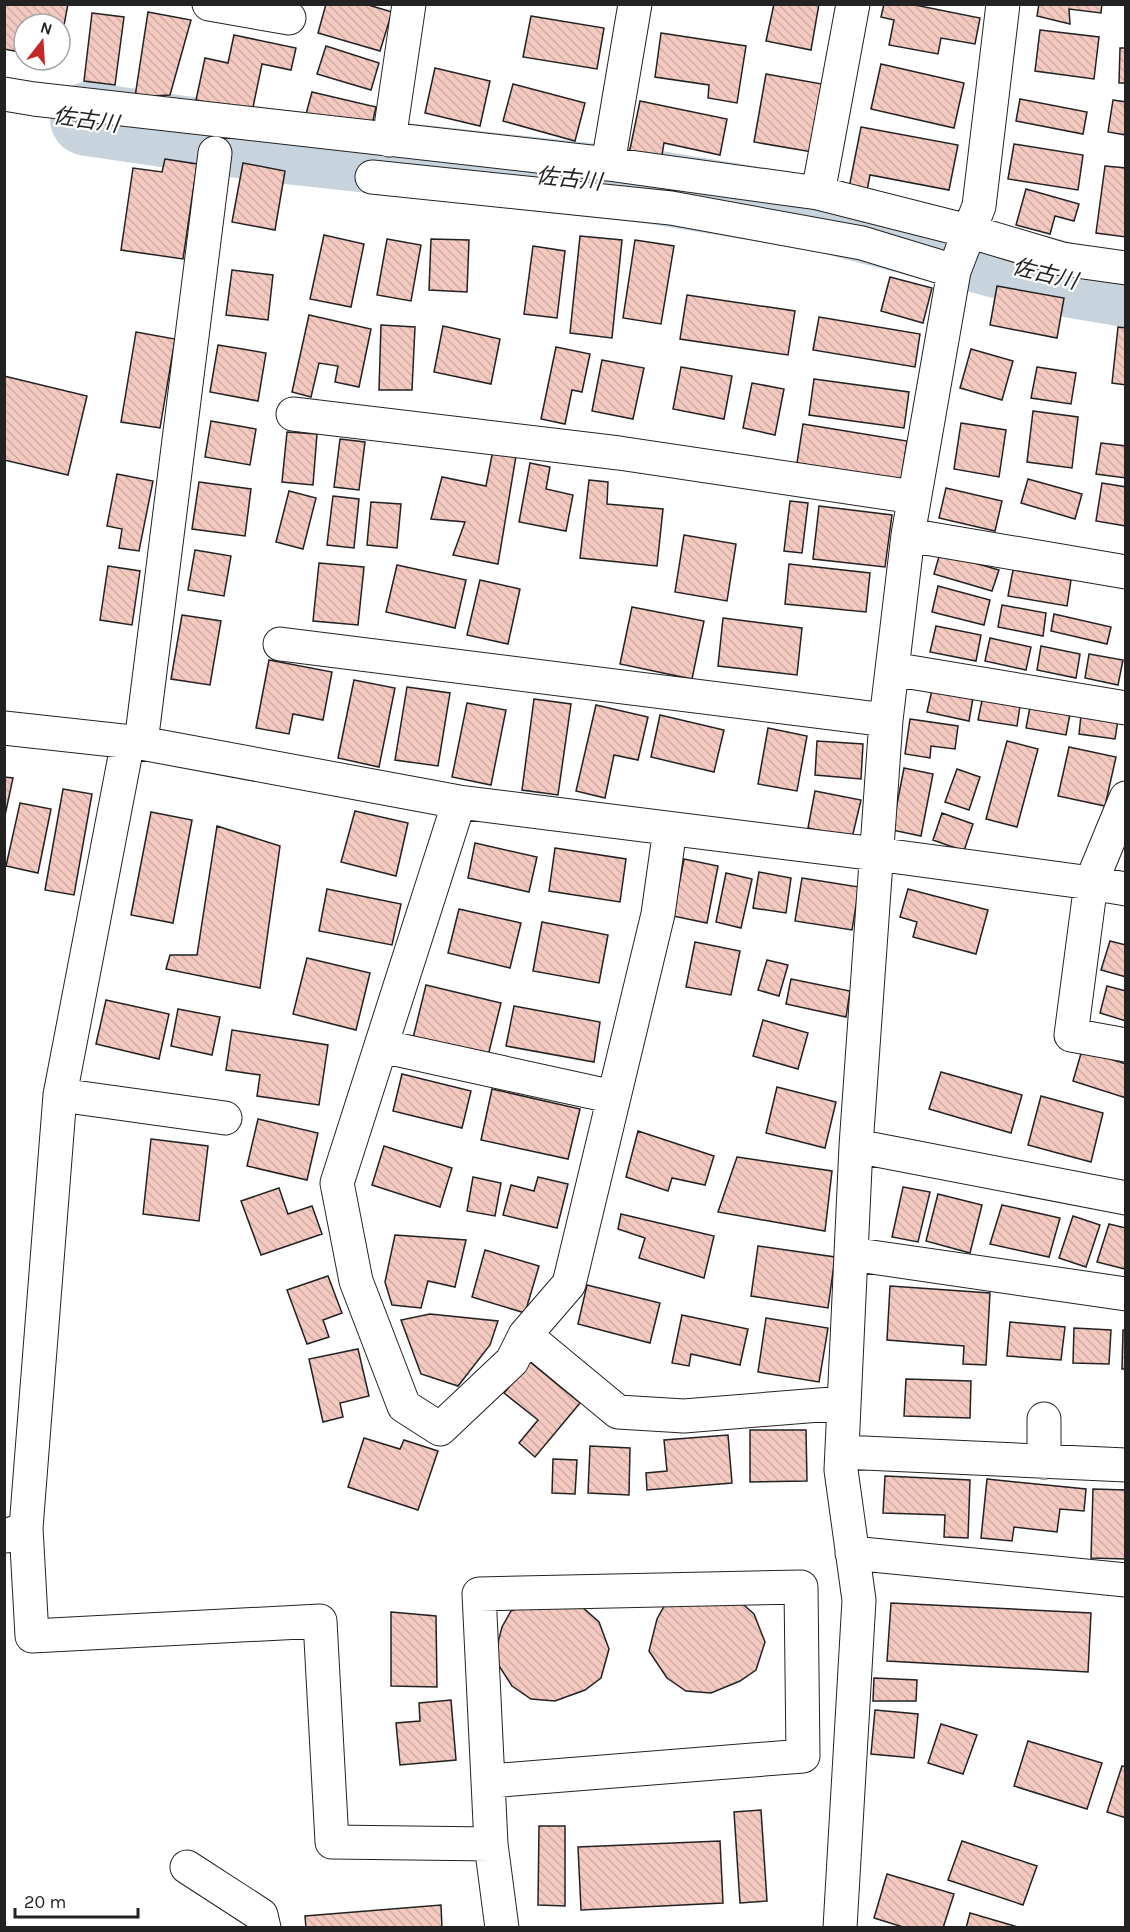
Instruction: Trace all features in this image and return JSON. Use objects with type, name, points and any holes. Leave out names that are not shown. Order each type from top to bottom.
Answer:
[{"type":"street","points":[[209,4],[289,18]]},
{"type":"street","points":[[390,140],[410,4]]},
{"type":"street","points":[[608,164],[635,4]]},
{"type":"street","points":[[818,193],[853,4]]},
{"type":"street","points":[[840,1928],[859,1600],[841,1470],[856,1146],[885,720],[914,497],[961,252],[979,206],[1003,4]]},
{"type":"street","points":[[4,94],[608,164],[818,193],[961,252]]},
{"type":"street","points":[[215,153],[135,742],[60,1095],[15,1533],[32,1636],[320,1621],[332,1842],[491,1844]]},
{"type":"street","points":[[372,177],[671,208],[862,243],[1062,259],[1125,268]]},
{"type":"street","points":[[293,414],[619,453],[914,497]]},
{"type":"street","points":[[908,535],[1125,572]]},
{"type":"street","points":[[280,644],[885,720]]},
{"type":"street","points":[[892,669],[1125,708]]},
{"type":"street","points":[[4,728],[135,742],[459,802],[876,854],[1125,889]]},
{"type":"street","points":[[1125,798],[1091,883],[1071,1035],[1125,1045]]},
{"type":"street","points":[[459,802],[337,1183],[356,1281],[404,1406],[440,1429],[512,1361],[525,1335],[569,1284],[658,914],[670,829]]},
{"type":"street","points":[[381,1046],[614,1097]]},
{"type":"street","points":[[60,1095],[225,1118]]},
{"type":"street","points":[[856,1146],[1125,1198]]},
{"type":"street","points":[[851,1254],[1125,1294]]},
{"type":"street","points":[[525,1335],[618,1412],[684,1416],[844,1403]]},
{"type":"street","points":[[1044,1419],[1044,1462]]},
{"type":"street","points":[[842,1452],[1125,1465]]},
{"type":"street","points":[[852,1553],[1125,1580]]},
{"type":"street","points":[[489,1781],[803,1756],[801,1587],[479,1594],[491,1844],[502,1928]]},
{"type":"street","points":[[187,1867],[261,1915],[264,1928]]},
{"type":"building","points":[[6,4],[68,4],[66,12],[12,12],[12,51],[4,49],[4,7]]},
{"type":"building","points":[[326,4],[365,4],[392,12],[380,51],[318,33]]},
{"type":"building","points":[[774,4],[819,4],[811,50],[766,41]]},
{"type":"building","points":[[884,4],[910,4],[980,18],[975,44],[941,38],[938,54],[889,45],[894,20],[881,17]]},
{"type":"building","points":[[1039,4],[1102,4],[1101,13],[1069,9],[1070,24],[1037,16]]},
{"type":"building","points":[[148,12],[191,20],[170,95],[135,97]]},
{"type":"building","points":[[92,13],[124,17],[115,85],[84,81]]},
{"type":"building","points":[[531,16],[604,28],[597,69],[523,57]]},
{"type":"building","points":[[1040,30],[1099,37],[1094,79],[1035,71]]},
{"type":"building","points":[[661,33],[746,46],[737,103],[708,98],[709,85],[655,77]]},
{"type":"building","points":[[234,35],[296,48],[291,70],[262,64],[252,112],[196,100],[205,58],[228,63]]},
{"type":"building","points":[[326,46],[379,63],[371,90],[317,74]]},
{"type":"building","points":[[1120,48],[1126,48],[1126,83],[1119,83]]},
{"type":"building","points":[[881,64],[964,83],[954,128],[871,109]]},
{"type":"building","points":[[435,68],[490,81],[480,126],[425,113]]},
{"type":"building","points":[[766,74],[822,84],[812,152],[754,142]]},
{"type":"building","points":[[513,84],[585,103],[575,141],[503,121]]},
{"type":"building","points":[[312,92],[376,107],[371,129],[306,114]]},
{"type":"building","points":[[1020,99],[1087,112],[1083,134],[1016,121]]},
{"type":"building","points":[[1113,100],[1126,102],[1126,135],[1108,132]]},
{"type":"building","points":[[640,101],[727,119],[720,155],[664,143],[661,161],[629,154]]},
{"type":"building","points":[[861,127],[958,145],[949,190],[870,175],[867,191],[849,188]]},
{"type":"building","points":[[1014,144],[1083,155],[1078,190],[1008,179]]},
{"type":"building","points":[[165,159],[197,164],[183,259],[121,250],[133,168],[162,172]]},
{"type":"building","points":[[243,163],[285,171],[275,230],[232,222]]},
{"type":"building","points":[[1105,166],[1126,168],[1126,237],[1096,233]]},
{"type":"building","points":[[1026,189],[1079,204],[1074,221],[1055,216],[1050,234],[1016,225]]},
{"type":"building","points":[[324,235],[364,244],[351,307],[310,299]]},
{"type":"building","points":[[580,236],[622,240],[612,338],[570,333]]},
{"type":"building","points":[[387,239],[421,245],[411,301],[377,295]]},
{"type":"building","points":[[431,239],[469,240],[467,292],[429,290]]},
{"type":"building","points":[[635,240],[674,246],[661,324],[623,318]]},
{"type":"building","points":[[533,246],[565,251],[557,318],[524,314]]},
{"type":"building","points":[[232,270],[273,275],[268,320],[226,315]]},
{"type":"building","points":[[890,277],[932,288],[923,323],[881,311]]},
{"type":"building","points":[[997,286],[1064,298],[1057,338],[990,325]]},
{"type":"building","points":[[687,295],[795,311],[788,355],[680,339]]},
{"type":"building","points":[[309,315],[371,329],[359,387],[335,382],[338,366],[319,363],[311,397],[292,392]]},
{"type":"building","points":[[819,317],[920,334],[915,367],[813,350]]},
{"type":"building","points":[[381,325],[415,327],[412,390],[379,390]]},
{"type":"building","points":[[443,326],[500,339],[491,384],[434,372]]},
{"type":"building","points":[[1118,327],[1126,328],[1126,385],[1112,383]]},
{"type":"building","points":[[136,332],[175,339],[160,428],[121,422]]},
{"type":"building","points":[[218,345],[266,353],[258,401],[210,392]]},
{"type":"building","points":[[556,347],[590,354],[582,392],[572,390],[565,424],[541,419]]},
{"type":"building","points":[[971,349],[1013,361],[1002,400],[960,388]]},
{"type":"building","points":[[602,360],[644,368],[633,419],[592,411]]},
{"type":"building","points":[[681,367],[732,376],[724,419],[673,409]]},
{"type":"building","points":[[1037,367],[1076,373],[1071,404],[1031,398]]},
{"type":"building","points":[[4,376],[87,396],[68,475],[4,460]]},
{"type":"building","points":[[814,379],[909,392],[904,428],[809,415]]},
{"type":"building","points":[[752,383],[784,389],[775,435],[743,428]]},
{"type":"building","points":[[1033,411],[1078,417],[1072,468],[1027,462]]},
{"type":"building","points":[[211,421],[256,429],[250,465],[205,457]]},
{"type":"building","points":[[961,423],[1006,430],[999,477],[954,469]]},
{"type":"building","points":[[803,424],[907,441],[901,480],[797,463]]},
{"type":"building","points":[[287,432],[317,434],[313,485],[282,482]]},
{"type":"building","points":[[340,439],[365,442],[359,490],[334,487]]},
{"type":"building","points":[[1101,443],[1126,446],[1126,478],[1096,474]]},
{"type":"building","points":[[493,450],[516,456],[498,564],[453,555],[465,522],[431,519],[442,477],[486,486]]},
{"type":"building","points":[[530,463],[550,467],[546,489],[573,495],[566,531],[519,522]]},
{"type":"building","points":[[117,474],[153,481],[139,551],[119,548],[122,529],[107,526]]},
{"type":"building","points":[[1028,479],[1082,494],[1075,519],[1021,503]]},
{"type":"building","points":[[589,480],[608,482],[607,504],[663,509],[657,566],[580,558]]},
{"type":"building","points":[[199,482],[251,489],[245,536],[192,529]]},
{"type":"building","points":[[1102,483],[1126,487],[1126,526],[1096,521]]},
{"type":"building","points":[[946,488],[1002,501],[995,531],[939,518]]},
{"type":"building","points":[[289,491],[316,498],[303,549],[276,542]]},
{"type":"building","points":[[333,496],[359,499],[354,548],[327,545]]},
{"type":"building","points":[[790,501],[808,503],[802,553],[784,551]]},
{"type":"building","points":[[371,502],[401,504],[397,548],[367,545]]},
{"type":"building","points":[[819,506],[892,515],[885,567],[813,559]]},
{"type":"building","points":[[684,535],[736,544],[727,601],[675,592]]},
{"type":"building","points":[[195,550],[231,556],[224,596],[188,590]]},
{"type":"building","points":[[940,553],[999,570],[992,591],[934,574]]},
{"type":"building","points":[[319,563],[364,567],[358,625],[313,621]]},
{"type":"building","points":[[789,564],[870,573],[866,612],[785,604]]},
{"type":"building","points":[[397,565],[466,580],[455,628],[386,612]]},
{"type":"building","points":[[108,566],[140,571],[132,625],[100,620]]},
{"type":"building","points":[[1013,570],[1071,580],[1067,606],[1008,596]]},
{"type":"building","points":[[480,580],[520,589],[508,644],[467,635]]},
{"type":"building","points":[[938,586],[990,600],[984,625],[932,612]]},
{"type":"building","points":[[1002,605],[1046,613],[1043,636],[998,627]]},
{"type":"building","points":[[632,607],[704,621],[692,679],[620,664]]},
{"type":"building","points":[[1054,614],[1111,627],[1107,644],[1051,631]]},
{"type":"building","points":[[182,615],[221,621],[210,685],[171,679]]},
{"type":"building","points":[[723,618],[802,628],[797,675],[718,666]]},
{"type":"building","points":[[936,626],[981,635],[976,661],[930,652]]},
{"type":"building","points":[[990,638],[1031,647],[1026,670],[985,661]]},
{"type":"building","points":[[1041,646],[1080,654],[1076,678],[1037,670]]},
{"type":"building","points":[[1089,654],[1123,660],[1118,685],[1085,678]]},
{"type":"building","points":[[269,660],[332,672],[323,720],[293,714],[289,734],[256,728]]},
{"type":"building","points":[[354,680],[395,688],[379,767],[338,758]]},
{"type":"building","points":[[407,687],[450,693],[438,766],[395,760]]},
{"type":"building","points":[[932,690],[973,698],[969,721],[927,712]]},
{"type":"building","points":[[534,699],[571,704],[558,795],[522,790]]},
{"type":"building","points":[[982,700],[1020,706],[1017,726],[978,720]]},
{"type":"building","points":[[467,703],[506,710],[491,785],[452,777]]},
{"type":"building","points":[[596,705],[648,717],[638,760],[614,755],[605,798],[576,791]]},
{"type":"building","points":[[1030,707],[1070,714],[1066,735],[1026,728]]},
{"type":"building","points":[[660,715],[724,730],[714,772],[651,757]]},
{"type":"building","points":[[1081,715],[1118,720],[1115,739],[1079,734]]},
{"type":"building","points":[[910,719],[958,726],[955,749],[931,746],[930,758],[905,754]]},
{"type":"building","points":[[768,728],[807,736],[797,791],[758,784]]},
{"type":"building","points":[[817,741],[863,744],[861,779],[815,775]]},
{"type":"building","points":[[1007,741],[1038,749],[1017,827],[986,819]]},
{"type":"building","points":[[1069,747],[1116,757],[1105,806],[1058,796]]},
{"type":"building","points":[[904,768],[933,774],[921,836],[892,830]]},
{"type":"building","points":[[957,769],[980,777],[969,810],[945,802]]},
{"type":"building","points":[[4,777],[13,778],[4,820]]},
{"type":"building","points":[[63,789],[92,794],[74,895],[45,890]]},
{"type":"building","points":[[815,791],[861,800],[852,838],[808,828]]},
{"type":"building","points":[[20,803],[51,809],[38,873],[6,866]]},
{"type":"building","points":[[355,811],[408,823],[396,876],[341,862]]},
{"type":"building","points":[[151,812],[192,820],[173,923],[131,915]]},
{"type":"building","points":[[942,813],[973,824],[964,851],[933,840]]},
{"type":"building","points":[[217,826],[280,846],[260,988],[166,969],[170,955],[197,955]]},
{"type":"building","points":[[475,843],[537,857],[529,892],[468,878]]},
{"type":"building","points":[[555,848],[626,859],[620,902],[549,891]]},
{"type":"building","points":[[684,859],[718,866],[707,923],[673,916]]},
{"type":"building","points":[[759,872],[791,878],[786,913],[753,908]]},
{"type":"building","points":[[726,873],[752,879],[741,928],[716,922]]},
{"type":"building","points":[[802,878],[859,887],[852,930],[795,921]]},
{"type":"building","points":[[327,889],[401,904],[392,945],[319,931]]},
{"type":"building","points":[[908,889],[988,910],[976,954],[913,937],[917,922],[900,917]]},
{"type":"building","points":[[459,909],[521,923],[510,968],[448,953]]},
{"type":"building","points":[[542,922],[608,935],[599,983],[533,971]]},
{"type":"building","points":[[1110,941],[1126,945],[1126,977],[1101,970]]},
{"type":"building","points":[[695,942],[740,951],[731,995],[686,987]]},
{"type":"building","points":[[307,958],[370,973],[356,1030],[293,1014]]},
{"type":"building","points":[[767,960],[788,965],[779,996],[758,990]]},
{"type":"building","points":[[791,979],[850,991],[846,1017],[786,1004]]},
{"type":"building","points":[[426,985],[501,1003],[488,1056],[413,1038]]},
{"type":"building","points":[[1107,986],[1126,991],[1126,1021],[1100,1013]]},
{"type":"building","points":[[106,1000],[169,1014],[159,1059],[96,1044]]},
{"type":"building","points":[[514,1006],[600,1022],[594,1062],[506,1046]]},
{"type":"building","points":[[178,1009],[220,1017],[212,1055],[171,1046]]},
{"type":"building","points":[[763,1020],[808,1033],[798,1069],[753,1056]]},
{"type":"building","points":[[232,1030],[328,1045],[319,1105],[257,1096],[260,1075],[226,1070]]},
{"type":"building","points":[[1082,1050],[1126,1064],[1126,1098],[1073,1081]]},
{"type":"building","points":[[941,1072],[1022,1095],[1011,1133],[929,1109]]},
{"type":"building","points":[[402,1074],[471,1091],[462,1128],[393,1111]]},
{"type":"building","points":[[777,1087],[836,1102],[825,1148],[766,1133]]},
{"type":"building","points":[[492,1089],[580,1109],[568,1159],[481,1140]]},
{"type":"building","points":[[1041,1096],[1103,1113],[1091,1162],[1028,1145]]},
{"type":"building","points":[[258,1119],[318,1133],[307,1180],[247,1166]]},
{"type":"building","points":[[638,1131],[714,1156],[705,1185],[672,1178],[668,1191],[626,1177]]},
{"type":"building","points":[[151,1139],[208,1146],[199,1221],[143,1214]]},
{"type":"building","points":[[384,1146],[452,1168],[440,1207],[372,1185]]},
{"type":"building","points":[[737,1157],[832,1171],[825,1231],[718,1212]]},
{"type":"building","points":[[473,1177],[501,1183],[495,1216],[467,1211]]},
{"type":"building","points":[[538,1177],[568,1184],[557,1228],[503,1215],[511,1185],[534,1191]]},
{"type":"building","points":[[903,1187],[930,1192],[918,1242],[892,1237]]},
{"type":"building","points":[[279,1188],[288,1214],[312,1206],[322,1234],[261,1255],[241,1201]]},
{"type":"building","points":[[938,1194],[982,1205],[970,1253],[926,1241]]},
{"type":"building","points":[[1002,1205],[1060,1218],[1049,1257],[990,1244]]},
{"type":"building","points":[[621,1214],[714,1236],[704,1278],[639,1258],[645,1238],[618,1229]]},
{"type":"building","points":[[1073,1216],[1100,1225],[1086,1267],[1059,1258]]},
{"type":"building","points":[[1109,1224],[1126,1228],[1125,1269],[1097,1262]]},
{"type":"building","points":[[395,1235],[466,1240],[455,1287],[428,1281],[421,1308],[392,1305],[385,1282]]},
{"type":"building","points":[[758,1246],[835,1257],[828,1308],[751,1296]]},
{"type":"building","points":[[485,1250],[539,1266],[525,1313],[472,1297]]},
{"type":"building","points":[[328,1276],[342,1313],[323,1320],[329,1337],[307,1344],[287,1290]]},
{"type":"building","points":[[587,1285],[660,1303],[650,1343],[578,1324]]},
{"type":"building","points":[[890,1286],[990,1293],[986,1365],[963,1364],[964,1346],[887,1340]]},
{"type":"building","points":[[430,1314],[498,1321],[490,1345],[458,1386],[421,1374],[401,1320]]},
{"type":"building","points":[[682,1315],[748,1329],[740,1365],[691,1354],[689,1366],[672,1363]]},
{"type":"building","points":[[766,1318],[828,1328],[819,1382],[758,1372]]},
{"type":"building","points":[[1010,1322],[1065,1327],[1061,1360],[1007,1356]]},
{"type":"building","points":[[1074,1328],[1111,1330],[1109,1364],[1073,1363]]},
{"type":"building","points":[[1123,1330],[1126,1330],[1126,1369],[1122,1369]]},
{"type":"building","points":[[358,1349],[369,1396],[340,1403],[343,1417],[323,1422],[309,1359]]},
{"type":"building","points":[[530,1362],[580,1403],[535,1457],[519,1443],[538,1420],[504,1393]]},
{"type":"building","points":[[906,1379],[971,1381],[970,1418],[904,1416]]},
{"type":"building","points":[[750,1430],[806,1430],[807,1481],[750,1482]]},
{"type":"building","points":[[728,1435],[732,1483],[647,1490],[646,1473],[667,1471],[664,1440]]},
{"type":"building","points":[[364,1438],[400,1449],[404,1440],[438,1451],[418,1510],[348,1487]]},
{"type":"building","points":[[590,1446],[630,1448],[629,1495],[588,1493]]},
{"type":"building","points":[[553,1459],[577,1460],[575,1494],[552,1493]]},
{"type":"building","points":[[885,1476],[970,1480],[968,1538],[944,1537],[945,1515],[883,1513]]},
{"type":"building","points":[[987,1479],[1086,1489],[1084,1511],[1060,1509],[1057,1532],[1014,1527],[1012,1541],[981,1538]]},
{"type":"building","points":[[1093,1489],[1126,1490],[1126,1559],[1091,1558]]},
{"type":"building","points":[[736,1598],[754,1614],[765,1642],[756,1670],[740,1681],[711,1693],[686,1691],[667,1678],[649,1651],[657,1619],[666,1603]]},
{"type":"building","points":[[536,1601],[581,1606],[599,1622],[609,1649],[601,1678],[585,1690],[555,1701],[531,1699],[512,1686],[494,1658],[502,1627],[511,1611]]},
{"type":"building","points":[[891,1603],[1091,1613],[1088,1672],[887,1661]]},
{"type":"building","points":[[391,1612],[436,1616],[437,1687],[391,1686]]},
{"type":"building","points":[[874,1678],[917,1680],[916,1701],[873,1701]]},
{"type":"building","points":[[451,1700],[456,1760],[400,1765],[396,1723],[420,1721],[419,1703]]},
{"type":"building","points":[[875,1710],[918,1714],[914,1758],[871,1754]]},
{"type":"building","points":[[941,1724],[977,1735],[963,1774],[928,1763]]},
{"type":"building","points":[[1028,1741],[1102,1763],[1087,1809],[1014,1786]]},
{"type":"building","points":[[1122,1766],[1126,1767],[1126,1818],[1107,1812]]},
{"type":"building","points":[[761,1810],[767,1901],[740,1903],[734,1812]]},
{"type":"building","points":[[539,1826],[565,1826],[565,1906],[538,1905]]},
{"type":"building","points":[[720,1841],[723,1903],[581,1910],[578,1847]]},
{"type":"building","points":[[962,1841],[1037,1866],[1023,1905],[948,1880]]},
{"type":"building","points":[[887,1874],[954,1894],[943,1928],[906,1928],[874,1918]]},
{"type":"building","points":[[441,1905],[442,1928],[306,1928],[305,1916]]},
{"type":"building","points":[[970,1913],[1018,1927],[1018,1928],[966,1928]]},
{"type":"waterway","name":"佐古川","points":[[87,119],[268,145],[653,187],[823,215],[1073,281],[1126,290]]}]
